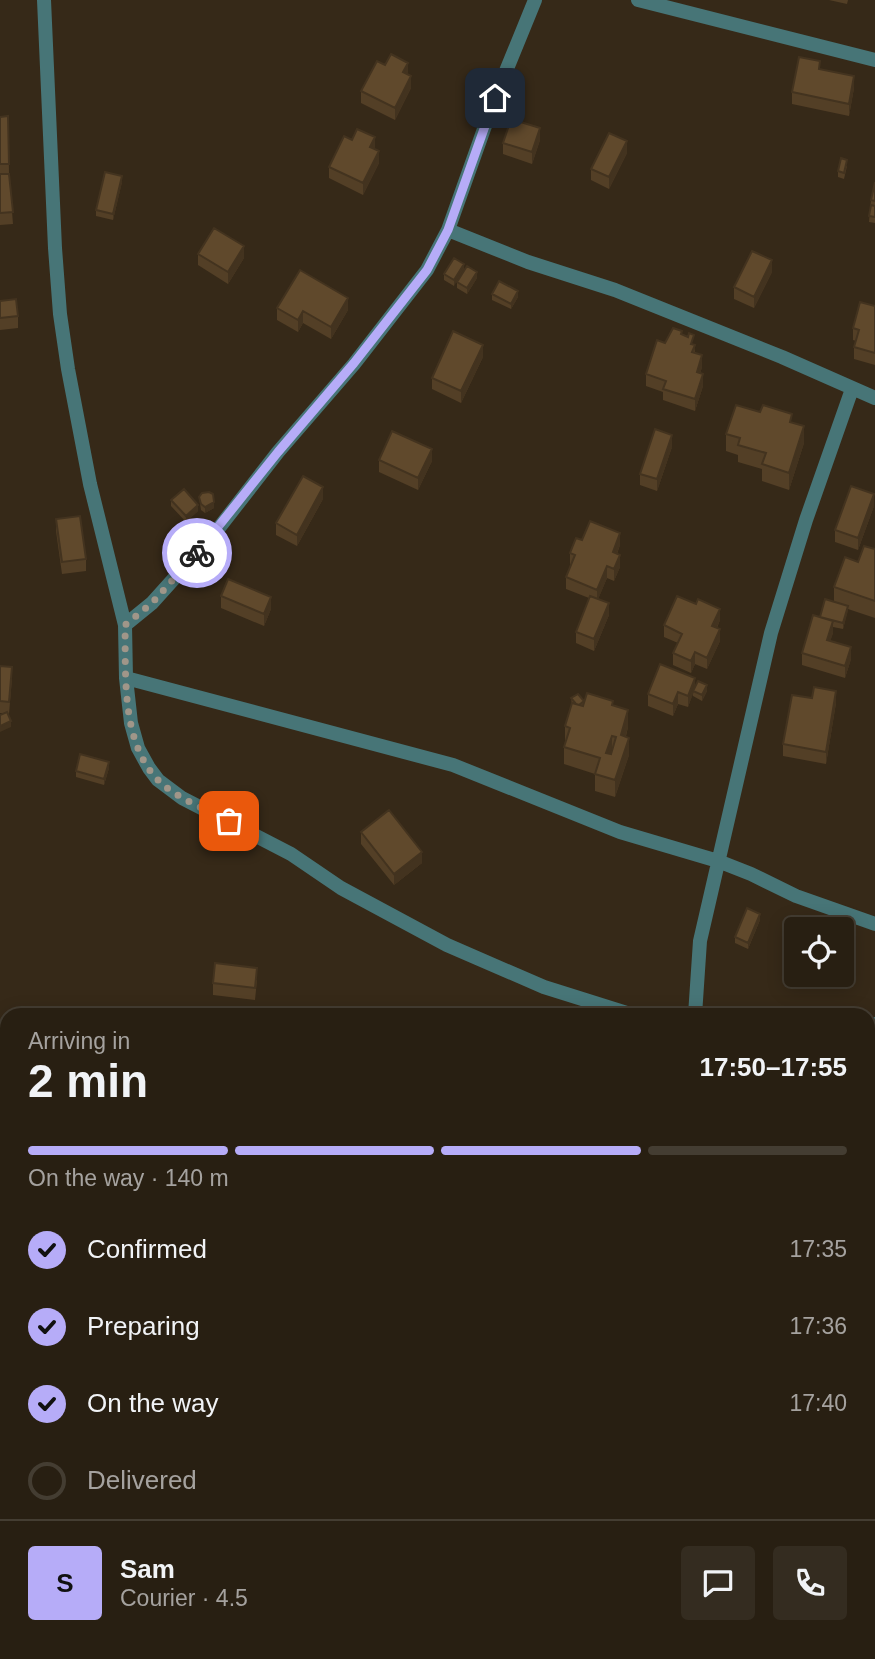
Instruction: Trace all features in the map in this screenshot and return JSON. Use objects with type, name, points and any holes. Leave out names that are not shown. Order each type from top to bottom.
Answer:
[{"type":"street","points":[[44,0],[60,314],[90,484],[125,625],[126,678],[131,723],[138,748],[149,768],[167,788],[280,848],[341,888],[447,945],[544,987],[611,1008]]},
{"type":"street","points":[[125,625],[152,603],[215,533],[427,270],[448,230],[495,98],[535,0]]},
{"type":"street","points":[[638,0],[875,60]]},
{"type":"street","points":[[448,230],[528,262],[615,290],[782,357],[875,398]]},
{"type":"street","points":[[695,1008],[700,941],[771,633],[806,520],[852,389]]},
{"type":"street","points":[[126,678],[453,765],[620,832],[718,861],[796,896],[875,924]]},
{"type":"building","points":[[391,54],[408,63],[403,72],[411,76],[395,108],[361,91],[377,61],[385,65]]},
{"type":"building","points":[[799,57],[820,61],[819,69],[854,76],[849,104],[792,92]]},
{"type":"building","points":[[8,116],[9,164],[0,164],[0,117]]},
{"type":"building","points":[[511,119],[540,128],[532,152],[503,143]]},
{"type":"building","points":[[357,129],[375,137],[370,147],[379,151],[363,183],[329,167],[344,136],[352,140]]},
{"type":"building","points":[[609,133],[627,141],[609,177],[591,169]]},
{"type":"building","points":[[841,158],[847,160],[844,173],[838,171]]},
{"type":"building","points":[[105,172],[122,176],[113,214],[96,210]]},
{"type":"building","points":[[0,174],[9,174],[13,212],[0,213]]},
{"type":"building","points":[[875,182],[875,201],[871,200]]},
{"type":"building","points":[[871,205],[875,206],[875,217],[869,216]]},
{"type":"building","points":[[214,228],[244,246],[228,272],[198,254]]},
{"type":"building","points":[[752,251],[772,260],[754,297],[734,287]]},
{"type":"building","points":[[454,258],[464,264],[454,280],[444,274]]},
{"type":"building","points":[[467,266],[477,272],[467,288],[457,282]]},
{"type":"building","points":[[300,270],[348,298],[331,327],[303,311],[298,320],[277,308]]},
{"type":"building","points":[[499,281],[518,291],[511,304],[492,294]]},
{"type":"building","points":[[16,299],[18,316],[0,318],[0,301]]},
{"type":"building","points":[[860,302],[875,306],[875,353],[854,347],[859,330],[853,328]]},
{"type":"building","points":[[673,328],[688,337],[689,333],[694,335],[691,344],[695,345],[692,352],[702,355],[697,372],[703,374],[695,399],[663,389],[666,381],[646,374],[657,340],[665,343]]},
{"type":"building","points":[[453,331],[483,345],[461,391],[432,378]]},
{"type":"building","points":[[736,405],[760,412],[763,405],[792,414],[790,422],[804,426],[789,473],[762,464],[766,453],[738,445],[740,438],[726,434]]},
{"type":"building","points":[[655,429],[672,435],[657,479],[640,474]]},
{"type":"building","points":[[392,431],[432,449],[418,478],[379,460]]},
{"type":"building","points":[[303,476],[323,487],[297,535],[276,523]]},
{"type":"building","points":[[851,486],[874,494],[858,538],[835,530]]},
{"type":"building","points":[[184,489],[198,505],[186,516],[171,500]]},
{"type":"building","points":[[202,493],[213,494],[214,502],[205,507],[199,497]]},
{"type":"building","points":[[80,516],[86,559],[62,562],[56,519]]},
{"type":"building","points":[[590,521],[620,533],[613,552],[620,555],[614,569],[607,566],[597,590],[566,577],[575,555],[570,553],[576,538],[582,540]]},
{"type":"building","points":[[864,546],[875,549],[875,601],[834,587],[845,557],[858,562]]},
{"type":"building","points":[[228,579],[271,597],[264,614],[221,596]]},
{"type":"building","points":[[590,596],[609,603],[594,639],[576,632]]},
{"type":"building","points":[[677,596],[696,604],[698,599],[720,609],[712,626],[720,629],[707,658],[695,652],[691,661],[673,653],[682,634],[664,625]]},
{"type":"building","points":[[825,599],[848,606],[843,623],[820,617]]},
{"type":"building","points":[[813,615],[833,621],[827,640],[851,647],[845,666],[802,653]]},
{"type":"building","points":[[660,664],[695,678],[688,696],[678,692],[673,704],[648,694]]},
{"type":"building","points":[[0,666],[12,667],[9,702],[0,701]]},
{"type":"building","points":[[698,681],[707,685],[702,695],[693,691]]},
{"type":"building","points":[[814,687],[836,691],[826,752],[783,744],[792,695],[812,698]]},
{"type":"building","points":[[587,693],[613,701],[612,705],[628,710],[621,735],[629,738],[615,780],[595,774],[600,758],[564,747],[570,728],[565,726],[572,703],[583,706]],"holes":[[[612,736],[616,737],[611,754],[606,753]]]},
{"type":"building","points":[[578,694],[584,701],[579,705],[571,698]]},
{"type":"building","points":[[7,712],[11,721],[0,726],[0,715]]},
{"type":"building","points":[[80,754],[109,762],[104,779],[76,771]]},
{"type":"building","points":[[389,810],[422,852],[394,874],[361,832]]},
{"type":"building","points":[[747,908],[760,914],[748,943],[735,937]]},
{"type":"building","points":[[215,963],[257,968],[255,988],[213,983]]},
{"type":"way so far","points":[[197,553],[141,614],[125,625],[126,678],[131,723],[138,748],[158,780],[182,798],[229,821]]},
{"type":"route","points":[[197,553],[427,270],[448,230],[495,98]]}]
